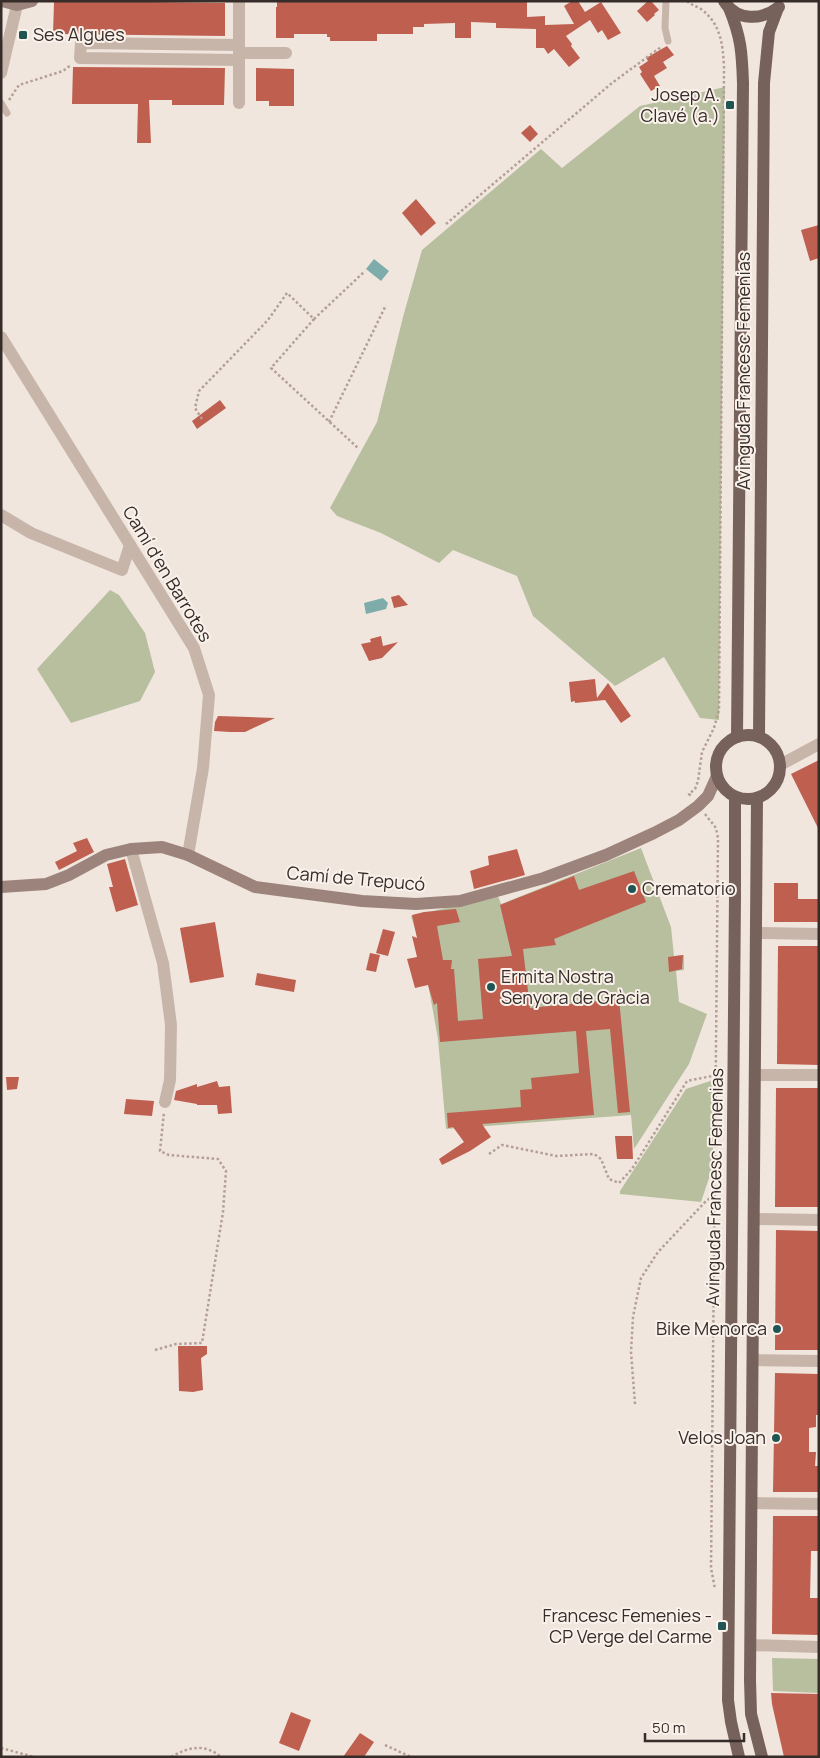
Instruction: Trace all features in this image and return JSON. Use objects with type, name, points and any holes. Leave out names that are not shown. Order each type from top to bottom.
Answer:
[{"type":"main road","points":[[725,4],[741,15],[754,18],[767,15],[782,4]]},
{"type":"main road","name":"Avinguda Francesc Femenias","points":[[725,4],[737,28],[742,48],[743,82],[737,737]]},
{"type":"main road","name":"Avinguda Francesc Femenias","points":[[759,737],[764,83],[769,32],[782,4]]},
{"type":"main road","points":[[748,735],[759,737],[770,743],[777,753],[780,773],[772,789],[757,798],[750,800],[735,797],[721,785],[717,776],[717,757],[728,741],[748,735]]},
{"type":"main road","name":"Avinguda Francesc Femenias","points":[[735,797],[728,1700],[739,1757]]},
{"type":"main road","points":[[757,798],[751,1714],[762,1757]]},
{"type":"street","points":[[2,1],[17,5],[32,1]]},
{"type":"street","points":[[238,103],[239,1]]},
{"type":"street","points":[[1,73],[17,5]]},
{"type":"street","points":[[80,58],[81,43],[286,53]]},
{"type":"street","name":"Camí d'en Barrotes","points":[[1,337],[194,648],[209,695],[203,768],[188,855]]},
{"type":"street","points":[[1,516],[31,533],[122,570],[130,545]]},
{"type":"street","points":[[780,764],[819,744]]},
{"type":"street","name":"Camí de Trepucó","points":[[1,887],[46,884],[69,875],[106,855],[132,848],[162,847],[188,855],[255,887],[362,901],[416,904],[460,901],[544,878],[606,855],[679,820],[708,796],[717,776]]},
{"type":"street","points":[[132,848],[163,963],[170,1016],[170,1080],[165,1102]]},
{"type":"street","points":[[757,933],[819,934]]},
{"type":"street","points":[[756,1075],[819,1075]]},
{"type":"street","points":[[754,1219],[819,1220]]},
{"type":"street","points":[[753,1360],[819,1361]]},
{"type":"street","points":[[752,1503],[819,1504]]},
{"type":"street","points":[[751,1645],[819,1647]]},
{"type":"lane","points":[[666,1],[665,28],[668,41]]},
{"type":"path","points":[[687,1],[703,10],[720,31],[724,50],[719,710],[714,728],[702,752],[698,782],[695,789],[689,794],[716,828],[718,838],[712,1568],[715,1594]]},
{"type":"path","points":[[446,224],[612,83],[668,41]]},
{"type":"path","points":[[4,108],[19,85],[63,71],[80,58]]},
{"type":"path","points":[[358,448],[271,368],[314,319],[364,272]]},
{"type":"path","points":[[202,419],[195,408],[199,391],[268,320],[287,293],[314,319]]},
{"type":"path","points":[[329,422],[386,305]]},
{"type":"path","points":[[489,1154],[502,1145],[556,1156],[594,1154],[601,1159],[610,1179],[619,1183],[632,1169],[687,1080],[734,1073]]},
{"type":"path","points":[[155,1350],[176,1344],[202,1343],[223,1212],[226,1171],[218,1159],[169,1155],[160,1151],[165,1102]]},
{"type":"path","points":[[635,1404],[631,1352],[633,1317],[641,1278],[658,1252],[706,1200],[718,1192]]},
{"type":"path","points":[[385,1745],[411,1757]]},
{"type":"path","points":[[171,1757],[190,1748],[202,1747],[221,1757]]},
{"type":"path","points":[[1,1748],[34,1757]]},
{"type":"green space","points":[[725,87],[719,720],[700,718],[664,657],[615,686],[533,616],[517,576],[453,550],[439,563],[381,533],[337,516],[330,508],[377,422],[422,250],[541,149],[562,168],[640,106]]},
{"type":"green space","points":[[110,590],[119,595],[145,633],[155,672],[140,701],[71,723],[37,669]]},
{"type":"green space","points":[[641,848],[671,927],[674,956],[684,955],[684,970],[676,971],[679,1002],[707,1014],[689,1064],[634,1149],[631,1115],[446,1129],[438,1039],[423,956],[411,916],[498,896],[501,904]]},
{"type":"green space","points":[[713,1080],[713,1166],[701,1202],[620,1194],[620,1191],[686,1089]]},
{"type":"green space","points":[[772,1658],[819,1659],[819,1693],[773,1691]]},
{"type":"water","points":[[374,259],[389,271],[381,281],[366,269]]},
{"type":"water","points":[[383,598],[388,603],[386,609],[366,614],[364,603]]},
{"type":"building","points":[[527,1],[527,17],[545,16],[545,25],[574,24],[564,6],[572,1],[578,1],[585,12],[601,2],[621,33],[608,40],[602,30],[598,33],[590,20],[566,36],[580,58],[569,67],[554,49],[548,54],[544,48],[536,48],[536,29],[496,28],[496,23],[471,22],[471,38],[455,38],[455,23],[424,24],[424,27],[413,27],[413,34],[377,34],[377,41],[330,41],[330,37],[327,37],[327,34],[294,34],[294,38],[276,38],[277,2]]},
{"type":"building","points":[[648,1],[651,1],[659,10],[647,22],[637,11]]},
{"type":"building","points":[[54,2],[225,3],[225,36],[53,34]]},
{"type":"building","points":[[667,46],[674,55],[663,62],[667,68],[654,76],[660,86],[651,91],[640,74],[642,72],[639,67],[648,61],[646,58]]},
{"type":"building","points":[[73,67],[225,68],[224,105],[172,105],[172,100],[149,100],[151,143],[137,143],[138,104],[72,104]]},
{"type":"building","points":[[256,68],[294,69],[294,106],[269,106],[269,101],[256,101]]},
{"type":"building","points":[[530,125],[538,134],[530,142],[521,133]]},
{"type":"building","points":[[416,199],[436,223],[421,236],[402,213]]},
{"type":"building","points":[[819,225],[819,258],[810,261],[801,230]]},
{"type":"building","points":[[220,400],[226,408],[197,429],[192,421]]},
{"type":"building","points":[[399,595],[408,605],[394,608],[391,597]]},
{"type":"building","points":[[381,636],[383,646],[398,642],[382,658],[369,661],[361,644],[371,642],[370,639]]},
{"type":"building","points":[[595,679],[597,698],[608,683],[631,716],[621,723],[605,700],[571,702],[569,682]]},
{"type":"building","points":[[218,716],[275,718],[245,732],[230,732],[214,731]]},
{"type":"building","points":[[819,760],[819,830],[791,774]]},
{"type":"building","points":[[87,838],[94,852],[59,870],[55,862],[77,851],[73,843]]},
{"type":"building","points":[[517,849],[525,875],[474,889],[470,871],[489,865],[488,856]]},
{"type":"building","points":[[125,859],[138,905],[116,912],[109,887],[113,887],[107,864]]},
{"type":"building","points":[[634,871],[646,902],[554,939],[556,945],[523,949],[530,1008],[619,999],[630,1112],[618,1113],[610,1029],[586,1031],[594,1115],[482,1124],[491,1137],[470,1151],[442,1165],[439,1159],[464,1142],[453,1127],[448,1128],[447,1113],[521,1107],[520,1090],[532,1089],[531,1078],[579,1073],[576,1031],[440,1042],[437,1003],[434,1005],[428,985],[415,988],[407,959],[417,957],[412,936],[417,938],[412,915],[456,909],[460,922],[437,926],[443,960],[452,960],[451,969],[454,969],[458,1021],[483,1019],[478,959],[512,956],[500,905],[574,876],[579,890]]},
{"type":"building","points":[[774,883],[798,883],[798,899],[819,899],[819,922],[774,922]]},
{"type":"building","points":[[215,922],[224,977],[190,983],[180,928]]},
{"type":"building","points":[[383,929],[395,932],[388,956],[376,953]]},
{"type":"building","points":[[778,946],[819,946],[819,1065],[777,1064]]},
{"type":"building","points":[[370,953],[380,955],[376,972],[366,970]]},
{"type":"building","points":[[683,955],[682,969],[669,972],[668,957]]},
{"type":"building","points":[[257,973],[296,980],[294,992],[255,985]]},
{"type":"building","points":[[6,1077],[19,1077],[17,1089],[7,1090]]},
{"type":"building","points":[[217,1081],[219,1087],[230,1086],[232,1113],[218,1114],[217,1105],[197,1105],[174,1100],[176,1091],[197,1084],[197,1087]]},
{"type":"building","points":[[776,1088],[819,1088],[819,1207],[775,1207]]},
{"type":"building","points":[[126,1099],[154,1101],[152,1116],[124,1114]]},
{"type":"building","points":[[615,1136],[632,1136],[633,1159],[617,1159]]},
{"type":"building","points":[[776,1230],[819,1231],[819,1350],[775,1350]]},
{"type":"building","points":[[178,1346],[207,1346],[207,1354],[201,1358],[203,1390],[193,1392],[179,1391]]},
{"type":"building","points":[[775,1373],[819,1374],[819,1415],[816,1415],[816,1427],[809,1428],[809,1452],[816,1452],[815,1466],[819,1466],[819,1492],[773,1492]]},
{"type":"building","points":[[773,1516],[819,1516],[819,1551],[811,1551],[810,1598],[819,1598],[819,1635],[772,1634]]},
{"type":"building","points":[[771,1693],[819,1694],[819,1757],[784,1757]]},
{"type":"building","points":[[291,1712],[311,1720],[299,1751],[279,1743]]},
{"type":"building","points":[[360,1733],[374,1742],[364,1757],[343,1757]]},
{"type":"place","name":"Ses Algues","points":[[23,35]]},
{"type":"place","name":"Josep A. Clavé (a.)","points":[[730,105]]},
{"type":"place","name":"Crematorio","points":[[632,889]]},
{"type":"place","name":"Ermita Nostra Senyora de Gràcia","points":[[491,987]]},
{"type":"place","name":"Bike Menorca","points":[[777,1329]]},
{"type":"place","name":"Velos Joan","points":[[776,1438]]},
{"type":"place","name":"Francesc Femenies - CP Verge del Carme","points":[[722,1626]]}]
